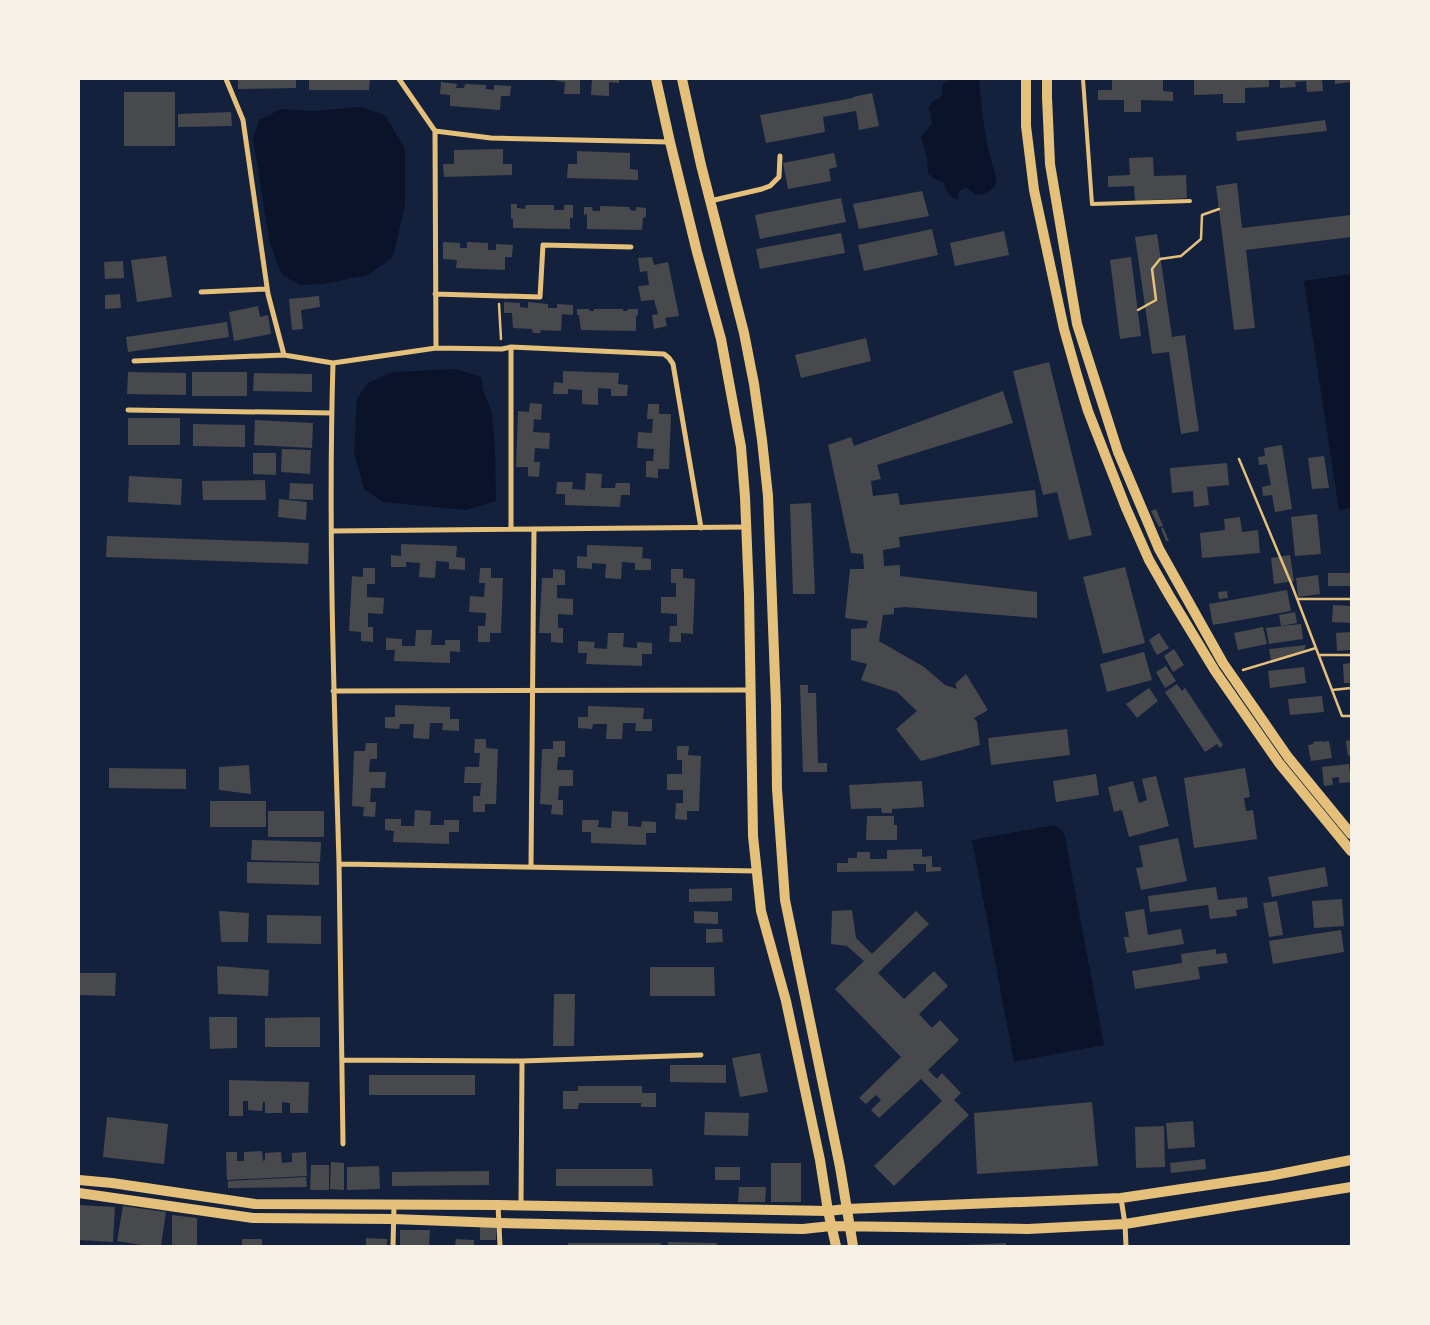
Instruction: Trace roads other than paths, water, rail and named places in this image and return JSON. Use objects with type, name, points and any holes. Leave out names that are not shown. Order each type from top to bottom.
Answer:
[{"type":"main road","points":[[656,79],[697,252],[721,339],[741,447],[749,594],[753,836],[756,871],[762,911],[786,1001],[820,1160],[836,1246]]},
{"type":"main road","points":[[682,79],[710,201],[744,333],[754,384],[768,496],[776,705],[777,790],[785,900],[840,1167],[853,1244]]},
{"type":"main road","points":[[1026,79],[1026,126],[1030,167],[1064,329],[1088,411],[1126,508],[1149,560],[1215,671],[1279,763],[1351,851]]},
{"type":"main road","points":[[1048,79],[1050,164],[1077,324],[1118,452],[1159,549],[1223,663],[1288,757],[1351,834]]},
{"type":"main road","points":[[79,1180],[255,1204],[498,1205],[828,1211],[1121,1198],[1269,1176],[1351,1160]]},
{"type":"main road","points":[[79,1193],[253,1218],[393,1219],[803,1229],[831,1226],[1028,1228],[1125,1224],[1351,1187]]},
{"type":"street","points":[[226,79],[243,120],[267,288],[284,354]]},
{"type":"street","points":[[399,79],[434,132],[436,348]]},
{"type":"street","points":[[434,132],[491,138],[670,142]]},
{"type":"street","points":[[710,201],[770,186],[779,177],[780,156]]},
{"type":"street","points":[[435,294],[540,297],[543,245],[631,247]]},
{"type":"street","points":[[202,292],[267,288]]},
{"type":"street","points":[[134,361],[284,354],[333,363],[436,348],[511,348],[664,354],[673,364],[701,528]]},
{"type":"street","points":[[511,348],[511,529]]},
{"type":"street","points":[[333,363],[333,691],[339,864],[343,1144]]},
{"type":"street","points":[[128,410],[332,413]]},
{"type":"street","points":[[332,531],[746,527]]},
{"type":"street","points":[[531,866],[534,529]]},
{"type":"street","points":[[333,691],[751,690]]},
{"type":"street","points":[[339,864],[756,871]]},
{"type":"street","points":[[342,1060],[522,1061],[701,1055]]},
{"type":"street","points":[[521,1206],[522,1061]]},
{"type":"street","points":[[1121,1198],[1126,1246]]},
{"type":"street","points":[[392,1246],[394,1205]]},
{"type":"street","points":[[498,1205],[500,1246]]},
{"type":"lane","points":[[1083,79],[1092,204],[1190,201]]},
{"type":"water","points":[[951,79],[979,79],[986,137],[996,180],[994,187],[982,195],[975,194],[966,187],[959,191],[958,199],[950,195],[943,182],[928,174],[927,157],[921,137],[932,124],[931,114],[928,109],[931,103],[942,96],[943,84]]},
{"type":"water","points":[[361,107],[385,115],[405,149],[405,205],[393,257],[368,275],[323,284],[300,285],[282,275],[270,244],[253,139],[259,120],[281,109],[312,111]]},
{"type":"water","points":[[1351,274],[1351,508],[1339,510],[1304,281]]},
{"type":"water","points":[[456,369],[481,377],[484,393],[492,412],[496,501],[466,510],[383,502],[364,489],[354,452],[357,398],[368,383],[393,372]]},
{"type":"water","points":[[1055,825],[1064,832],[1104,1045],[1014,1062],[972,840]]}]
